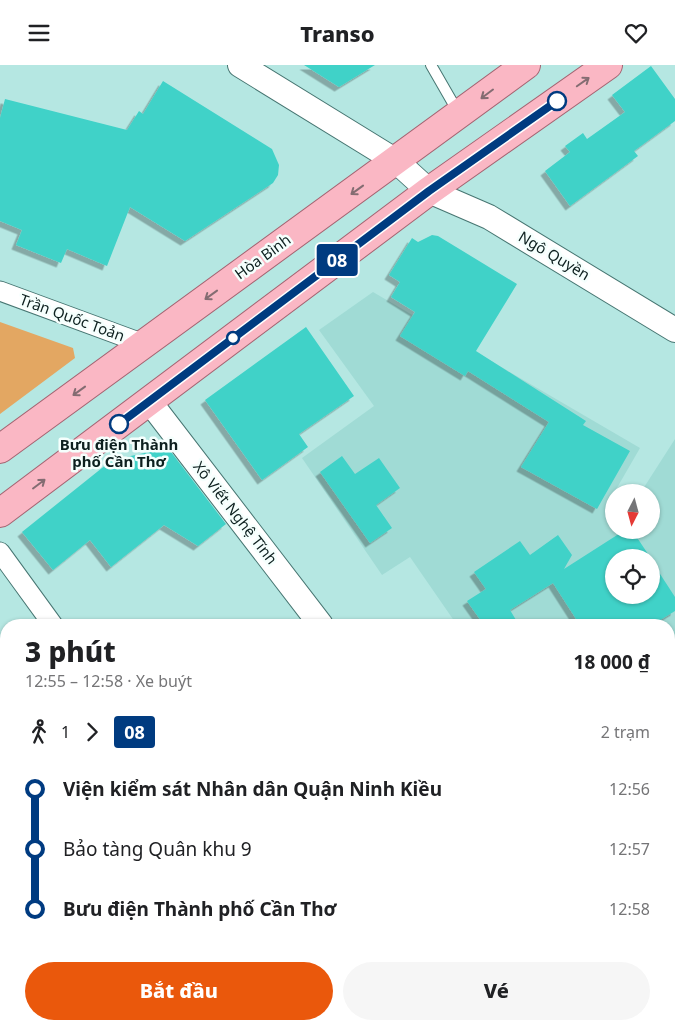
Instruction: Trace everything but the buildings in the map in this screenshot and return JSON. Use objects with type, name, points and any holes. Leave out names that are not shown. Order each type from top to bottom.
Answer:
[{"type":"main road","name":"Hòa Bình","points":[[0,449],[526,65]]},
{"type":"main road","points":[[0,513],[429,191],[608,65]]},
{"type":"street","points":[[240,65],[396,161]]},
{"type":"street","name":"Ngô Quyền","points":[[396,161],[429,191],[489,217],[675,329]]},
{"type":"street","name":"Trần Quốc Toản","points":[[0,291],[144,344]]},
{"type":"street","name":"Xô Viết Nghệ Tĩnh","points":[[149,401],[316,619]]},
{"type":"street","points":[[0,552],[49,619]]},
{"type":"lane","points":[[431,65],[459,115]]},
{"type":"shaded area","points":[[373,292],[640,448],[619,484],[605,484],[605,539],[660,539],[660,484],[646,484],[675,439],[675,619],[453,619],[410,557],[382,575],[302,458],[374,406],[319,330]]},
{"type":"shaded area","points":[[0,322],[73,348],[75,358],[0,414]]},
{"type":"bus line","name":"08","points":[[119,424],[429,191],[557,101]]},
{"type":"place","name":"Bưu điện Thành phố Cần Thơ","points":[[119,424]]}]
